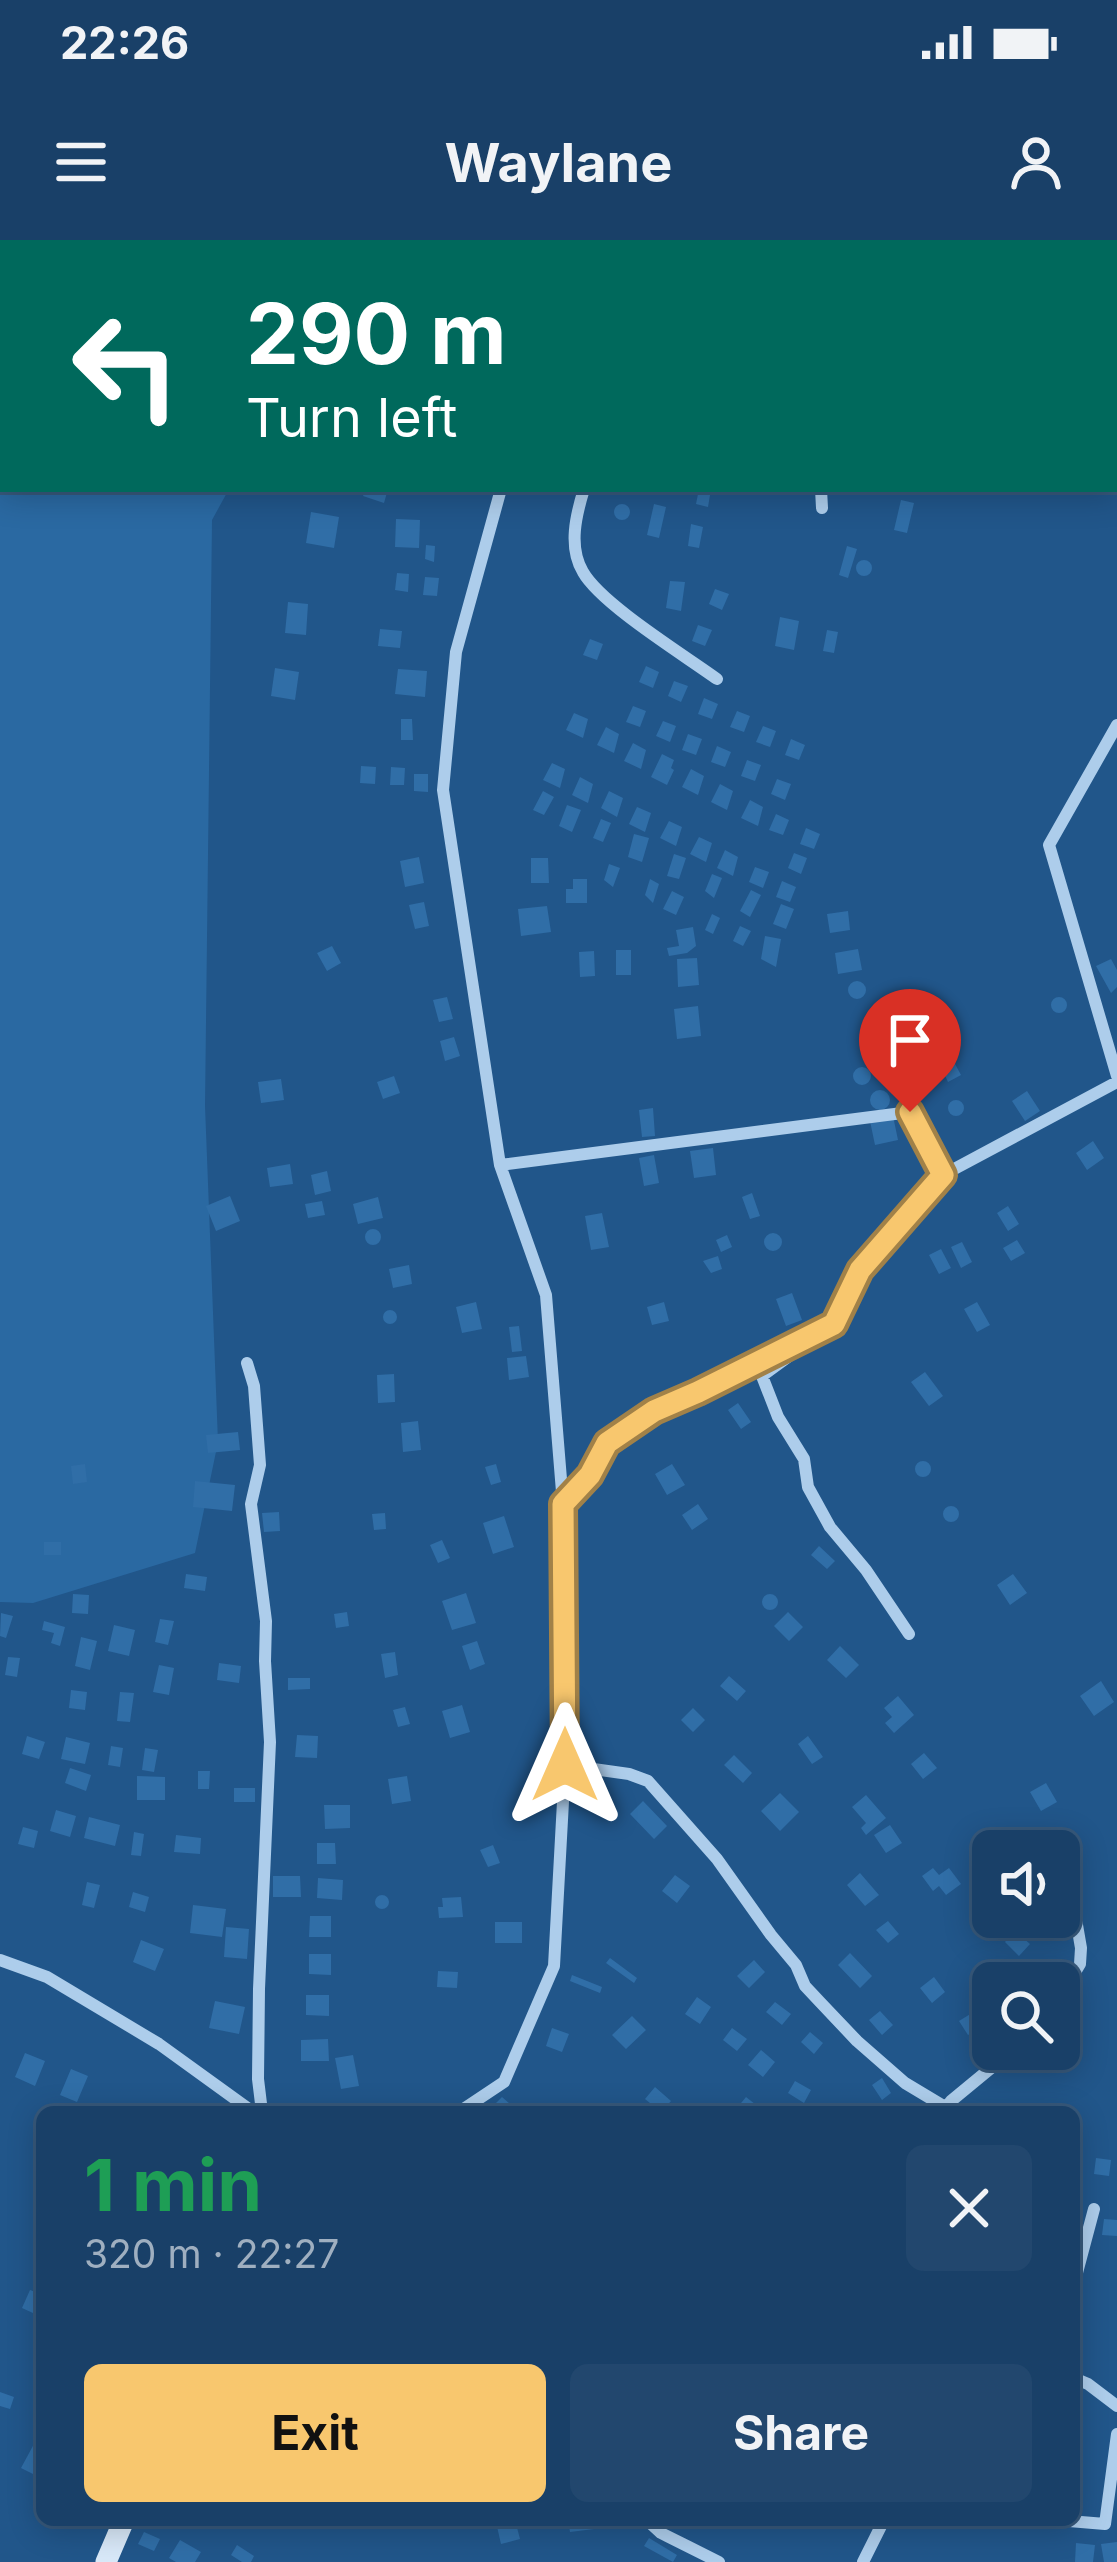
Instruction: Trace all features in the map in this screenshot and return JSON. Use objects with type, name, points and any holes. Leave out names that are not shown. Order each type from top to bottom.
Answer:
[{"type":"main road","points":[[106,2562],[121,2526]]},
{"type":"street","points":[[468,2106],[504,2082],[554,1966],[565,1765],[563,1504],[546,1295],[500,1166],[443,790],[456,652],[500,492]]},
{"type":"street","points":[[583,492],[573,523],[580,569],[601,594],[717,679]]},
{"type":"street","points":[[821,492],[822,508]]},
{"type":"street","points":[[909,1634],[830,1527],[808,1487],[804,1459],[778,1417],[762,1376],[834,1324],[860,1270],[943,1175],[1117,1079],[1049,845],[1117,725]]},
{"type":"street","points":[[500,1166],[910,1112],[943,1175]]},
{"type":"street","points":[[563,1504],[590,1475],[607,1443],[654,1411],[834,1324]]},
{"type":"street","points":[[247,1363],[254,1386],[260,1466],[251,1504],[266,1621],[270,1742],[257,2106]]},
{"type":"street","points":[[565,1765],[648,1781],[717,1858],[820,2002],[857,2041],[938,2106]]},
{"type":"street","points":[[0,1960],[47,1977],[159,2044],[248,2106]]},
{"type":"street","points":[[949,2106],[990,2070]]},
{"type":"street","points":[[1080,2262],[1094,2210]]},
{"type":"street","points":[[1080,2381],[1117,2406]]},
{"type":"street","points":[[1080,2522],[1105,2524],[1117,2434]]},
{"type":"street","points":[[653,2526],[718,2562]]},
{"type":"street","points":[[862,2562],[881,2526]]},
{"type":"shaded area","points":[[0,492],[227,492],[212,520],[205,1106],[218,1442],[195,1553],[33,1603],[0,1602]]},
{"type":"building","points":[[365,492],[387,492],[384,503],[363,496]]},
{"type":"building","points":[[698,492],[710,492],[708,507],[696,504]]},
{"type":"building","points":[[901,500],[914,503],[907,533],[894,530]]},
{"type":"building","points":[[622,504],[630,512],[622,520],[614,512]]},
{"type":"building","points":[[654,504],[666,507],[659,538],[647,535]]},
{"type":"building","points":[[311,512],[339,517],[334,548],[306,543]]},
{"type":"building","points":[[396,519],[420,520],[419,548],[395,547]]},
{"type":"building","points":[[691,524],[703,527],[699,548],[688,546]]},
{"type":"building","points":[[426,545],[435,546],[434,562],[425,559]]},
{"type":"building","points":[[847,546],[857,549],[848,578],[839,575]]},
{"type":"building","points":[[864,560],[872,568],[864,576],[856,568]]},
{"type":"building","points":[[397,573],[409,574],[408,592],[395,590]]},
{"type":"building","points":[[425,577],[439,578],[437,596],[423,595]]},
{"type":"building","points":[[670,581],[685,582],[681,611],[666,608]]},
{"type":"building","points":[[715,589],[729,594],[722,610],[709,604]]},
{"type":"building","points":[[288,602],[308,604],[306,635],[285,633]]},
{"type":"building","points":[[780,617],[799,621],[794,650],[775,646]]},
{"type":"building","points":[[698,625],[712,630],[705,646],[692,641]]},
{"type":"building","points":[[380,629],[402,631],[400,648],[378,646]]},
{"type":"building","points":[[827,630],[838,632],[834,653],[823,651]]},
{"type":"building","points":[[590,639],[603,644],[597,660],[583,655]]},
{"type":"building","points":[[646,666],[659,672],[653,688],[639,682]]},
{"type":"building","points":[[275,668],[299,672],[295,700],[271,696]]},
{"type":"building","points":[[398,669],[427,671],[425,697],[395,694]]},
{"type":"building","points":[[674,681],[688,686],[681,702],[668,696]]},
{"type":"building","points":[[704,698],[718,704],[712,719],[698,714]]},
{"type":"building","points":[[633,706],[646,711],[640,727],[626,722]]},
{"type":"building","points":[[737,711],[750,716],[744,732],[730,727]]},
{"type":"building","points":[[574,713],[588,719],[583,738],[566,730]]},
{"type":"building","points":[[401,719],[412,719],[413,740],[401,740]]},
{"type":"building","points":[[663,721],[676,726],[670,742],[656,736]]},
{"type":"building","points":[[763,726],[776,731],[770,747],[756,742]]},
{"type":"building","points":[[606,727],[619,734],[614,753],[597,745]]},
{"type":"building","points":[[688,734],[702,739],[696,755],[682,750]]},
{"type":"building","points":[[791,739],[805,745],[799,760],[785,755]]},
{"type":"building","points":[[633,743],[646,750],[641,769],[624,761]]},
{"type":"building","points":[[717,746],[731,752],[725,767],[711,762]]},
{"type":"building","points":[[662,754],[674,760],[667,785],[651,777]]},
{"type":"building","points":[[747,760],[761,765],[755,781],[741,776]]},
{"type":"building","points":[[552,763],[565,769],[560,788],[543,780]]},
{"type":"building","points":[[361,766],[376,767],[375,784],[360,783]]},
{"type":"building","points":[[391,767],[405,768],[404,785],[390,785]]},
{"type":"building","points":[[691,769],[704,776],[698,795],[682,787]]},
{"type":"building","points":[[414,774],[428,774],[428,792],[414,791]]},
{"type":"building","points":[[580,777],[593,784],[588,803],[572,795]]},
{"type":"building","points":[[777,779],[791,784],[785,800],[771,794]]},
{"type":"building","points":[[720,784],[733,791],[727,810],[711,802]]},
{"type":"building","points":[[543,791],[554,797],[544,815],[533,810]]},
{"type":"building","points":[[609,791],[623,798],[617,817],[601,808]]},
{"type":"building","points":[[750,800],[763,807],[758,826],[741,818]]},
{"type":"building","points":[[567,805],[581,810],[572,832],[559,826]]},
{"type":"building","points":[[637,807],[651,813],[645,832],[629,824]]},
{"type":"building","points":[[776,814],[789,820],[783,835],[769,830]]},
{"type":"building","points":[[601,819],[611,823],[603,842],[593,838]]},
{"type":"building","points":[[669,821],[682,827],[676,846],[660,838]]},
{"type":"building","points":[[806,828],[820,834],[814,849],[800,844]]},
{"type":"building","points":[[634,834],[649,838],[642,862],[628,857]]},
{"type":"building","points":[[699,837],[712,843],[706,862],[690,854]]},
{"type":"building","points":[[725,850],[738,857],[733,876],[717,868]]},
{"type":"building","points":[[794,853],[807,858],[801,874],[788,868]]},
{"type":"building","points":[[674,854],[686,858],[679,879],[667,876]]},
{"type":"building","points":[[419,857],[424,883],[405,887],[400,861]]},
{"type":"building","points":[[531,858],[548,858],[549,883],[531,883]]},
{"type":"building","points":[[609,864],[620,868],[613,887],[604,880]]},
{"type":"building","points":[[755,867],[769,872],[763,888],[749,882]]},
{"type":"building","points":[[712,874],[722,878],[714,898],[705,891]]},
{"type":"building","points":[[573,879],[587,879],[587,903],[566,903],[566,889],[573,889]]},
{"type":"building","points":[[650,879],[659,884],[653,903],[645,895]]},
{"type":"building","points":[[782,881],[796,887],[790,902],[776,897]]},
{"type":"building","points":[[751,890],[761,895],[750,917],[740,911]]},
{"type":"building","points":[[672,891],[684,897],[676,915],[663,909]]},
{"type":"building","points":[[424,902],[429,926],[415,929],[409,905]]},
{"type":"building","points":[[781,904],[794,909],[786,929],[773,924]]},
{"type":"building","points":[[547,906],[551,932],[521,936],[518,909]]},
{"type":"building","points":[[848,911],[850,930],[830,933],[827,914]]},
{"type":"building","points":[[712,914],[720,918],[713,934],[705,930]]},
{"type":"building","points":[[740,926],[751,931],[743,946],[733,941]]},
{"type":"building","points":[[693,927],[696,946],[669,956],[667,948],[679,946],[676,930]]},
{"type":"building","points":[[765,936],[781,939],[776,967],[761,959]]},
{"type":"building","points":[[332,946],[341,963],[327,971],[317,953]]},
{"type":"building","points":[[858,949],[862,970],[838,974],[835,953]]},
{"type":"building","points":[[616,950],[631,950],[631,975],[616,975]]},
{"type":"building","points":[[594,951],[595,976],[580,977],[579,952]]},
{"type":"building","points":[[697,958],[699,985],[678,987],[677,959]]},
{"type":"building","points":[[1111,959],[1117,987],[1111,993],[1096,966]]},
{"type":"building","points":[[857,981],[866,990],[857,999],[848,990]]},
{"type":"building","points":[[447,997],[453,1019],[439,1022],[433,1000]]},
{"type":"building","points":[[1059,997],[1067,1005],[1059,1013],[1051,1005]]},
{"type":"building","points":[[698,1006],[701,1036],[677,1039],[674,1009]]},
{"type":"building","points":[[936,1022],[950,1045],[937,1054],[922,1031]]},
{"type":"building","points":[[454,1037],[460,1056],[445,1061],[440,1041]]},
{"type":"building","points":[[954,1062],[961,1075],[948,1082],[942,1069]]},
{"type":"building","points":[[862,1067],[871,1076],[862,1085],[853,1076]]},
{"type":"building","points":[[394,1076],[400,1093],[383,1099],[377,1082]]},
{"type":"building","points":[[281,1079],[284,1100],[261,1103],[258,1082]]},
{"type":"building","points":[[880,1090],[890,1100],[880,1110],[870,1100]]},
{"type":"building","points":[[1027,1091],[1040,1111],[1025,1121],[1012,1101]]},
{"type":"building","points":[[956,1100],[964,1108],[956,1116],[948,1108]]},
{"type":"building","points":[[653,1108],[655,1136],[642,1137],[639,1110]]},
{"type":"building","points":[[893,1116],[898,1140],[875,1145],[870,1121]]},
{"type":"building","points":[[1093,1141],[1104,1158],[1087,1170],[1076,1153]]},
{"type":"building","points":[[713,1148],[716,1175],[694,1178],[690,1151]]},
{"type":"building","points":[[654,1155],[659,1183],[644,1186],[639,1158]]},
{"type":"building","points":[[290,1164],[293,1184],[270,1187],[267,1168]]},
{"type":"building","points":[[327,1171],[331,1191],[315,1195],[311,1175]]},
{"type":"building","points":[[752,1193],[760,1216],[750,1219],[742,1197]]},
{"type":"building","points":[[230,1196],[240,1221],[216,1231],[206,1206]]},
{"type":"building","points":[[378,1197],[383,1218],[358,1224],[353,1204]]},
{"type":"building","points":[[322,1201],[325,1215],[308,1218],[305,1204]]},
{"type":"building","points":[[1008,1206],[1019,1224],[1008,1231],[997,1213]]},
{"type":"building","points":[[602,1213],[609,1247],[591,1250],[585,1216]]},
{"type":"building","points":[[373,1229],[381,1237],[373,1245],[365,1237]]},
{"type":"building","points":[[773,1233],[782,1242],[773,1251],[764,1242]]},
{"type":"building","points":[[727,1235],[732,1247],[721,1252],[716,1240]]},
{"type":"building","points":[[1017,1240],[1025,1253],[1011,1261],[1003,1248]]},
{"type":"building","points":[[962,1242],[972,1262],[961,1268],[951,1247]]},
{"type":"building","points":[[941,1249],[951,1268],[939,1274],[929,1255]]},
{"type":"building","points":[[718,1256],[722,1269],[711,1273],[703,1261]]},
{"type":"building","points":[[409,1265],[412,1284],[393,1288],[389,1269]]},
{"type":"building","points":[[792,1293],[802,1320],[786,1326],[776,1299]]},
{"type":"building","points":[[476,1302],[482,1329],[462,1333],[456,1307]]},
{"type":"building","points":[[664,1302],[669,1321],[652,1325],[647,1307]]},
{"type":"building","points":[[977,1302],[990,1325],[977,1332],[964,1309]]},
{"type":"building","points":[[390,1310],[397,1317],[390,1324],[383,1317]]},
{"type":"building","points":[[519,1326],[522,1351],[512,1352],[509,1327]]},
{"type":"building","points":[[526,1356],[529,1377],[509,1380],[507,1358]]},
{"type":"building","points":[[925,1372],[943,1396],[929,1406],[911,1382]]},
{"type":"building","points":[[394,1374],[395,1402],[378,1403],[377,1375]]},
{"type":"building","points":[[738,1403],[751,1422],[741,1429],[728,1410]]},
{"type":"building","points":[[418,1421],[421,1450],[403,1452],[401,1423]]},
{"type":"building","points":[[238,1432],[240,1450],[208,1453],[206,1435]]},
{"type":"building","points":[[923,1461],[931,1469],[923,1477],[915,1469]]},
{"type":"building","points":[[85,1464],[87,1482],[73,1484],[71,1466]]},
{"type":"building","points":[[496,1464],[501,1482],[491,1485],[485,1467]]},
{"type":"building","points":[[672,1464],[685,1485],[667,1495],[655,1474]]},
{"type":"building","points":[[195,1481],[235,1485],[232,1511],[193,1507]]},
{"type":"building","points":[[698,1504],[708,1519],[692,1530],[682,1515]]},
{"type":"building","points":[[951,1506],[959,1514],[951,1522],[943,1514]]},
{"type":"building","points":[[279,1512],[280,1531],[264,1532],[262,1513]]},
{"type":"building","points":[[385,1513],[386,1529],[374,1530],[372,1514]]},
{"type":"building","points":[[504,1516],[514,1547],[493,1554],[483,1523]]},
{"type":"building","points":[[442,1540],[450,1558],[438,1563],[430,1545]]},
{"type":"building","points":[[44,1542],[61,1542],[61,1555],[44,1555]]},
{"type":"building","points":[[819,1546],[835,1561],[827,1569],[811,1555]]},
{"type":"building","points":[[186,1574],[207,1577],[205,1591],[184,1588]]},
{"type":"building","points":[[1013,1574],[1027,1593],[1010,1605],[997,1585]]},
{"type":"building","points":[[466,1593],[476,1623],[452,1630],[442,1601]]},
{"type":"building","points":[[73,1594],[89,1595],[88,1614],[72,1613]]},
{"type":"building","points":[[770,1594],[778,1602],[770,1610],[762,1602]]},
{"type":"building","points":[[347,1612],[349,1626],[336,1628],[334,1614]]},
{"type":"building","points":[[788,1612],[803,1627],[789,1641],[774,1626]]},
{"type":"building","points":[[1,1613],[13,1616],[6,1638],[0,1636]]},
{"type":"building","points":[[160,1619],[174,1621],[168,1645],[155,1642]]},
{"type":"building","points":[[44,1621],[65,1627],[60,1646],[51,1643],[54,1633],[42,1630]]},
{"type":"building","points":[[114,1625],[135,1630],[129,1656],[108,1651]]},
{"type":"building","points":[[81,1637],[97,1641],[90,1670],[75,1666]]},
{"type":"building","points":[[477,1641],[485,1664],[470,1670],[462,1646]]},
{"type":"building","points":[[840,1646],[859,1665],[846,1678],[827,1660]]},
{"type":"building","points":[[395,1652],[398,1675],[385,1678],[381,1654]]},
{"type":"building","points":[[8,1657],[20,1658],[17,1677],[5,1675]]},
{"type":"building","points":[[219,1663],[241,1666],[239,1683],[217,1680]]},
{"type":"building","points":[[159,1665],[174,1668],[169,1695],[153,1692]]},
{"type":"building","points":[[729,1676],[746,1691],[737,1701],[720,1686]]},
{"type":"building","points":[[288,1678],[310,1678],[310,1689],[288,1690]]},
{"type":"building","points":[[1101,1681],[1114,1702],[1094,1716],[1080,1696]]},
{"type":"building","points":[[71,1690],[87,1692],[85,1710],[69,1708]]},
{"type":"building","points":[[120,1692],[134,1693],[130,1722],[117,1721]]},
{"type":"building","points":[[898,1696],[914,1715],[894,1733],[885,1723],[892,1717],[884,1708]]},
{"type":"building","points":[[462,1705],[470,1732],[450,1738],[442,1711]]},
{"type":"building","points":[[405,1707],[410,1724],[398,1727],[393,1710]]},
{"type":"building","points":[[693,1708],[705,1720],[693,1732],[681,1720]]},
{"type":"building","points":[[297,1735],[318,1736],[317,1758],[295,1757]]},
{"type":"building","points":[[27,1736],[45,1742],[39,1759],[22,1754]]},
{"type":"building","points":[[808,1736],[823,1757],[812,1764],[798,1744]]},
{"type":"building","points":[[66,1737],[90,1743],[85,1764],[61,1759]]},
{"type":"building","points":[[111,1746],[123,1748],[120,1767],[108,1765]]},
{"type":"building","points":[[145,1748],[158,1750],[154,1772],[142,1770]]},
{"type":"building","points":[[924,1753],[937,1768],[923,1779],[911,1764]]},
{"type":"building","points":[[734,1755],[752,1773],[743,1783],[724,1765]]},
{"type":"building","points":[[70,1768],[91,1775],[86,1791],[65,1783]]},
{"type":"building","points":[[198,1771],[210,1771],[209,1789],[198,1789]]},
{"type":"building","points":[[137,1776],[165,1777],[165,1800],[137,1800]]},
{"type":"building","points":[[407,1776],[411,1801],[392,1804],[388,1779]]},
{"type":"building","points":[[1046,1783],[1057,1802],[1041,1811],[1030,1792]]},
{"type":"building","points":[[234,1788],[255,1788],[255,1802],[234,1802]]},
{"type":"building","points":[[780,1793],[799,1812],[780,1831],[761,1811]]},
{"type":"building","points":[[866,1795],[886,1818],[866,1835],[861,1828],[866,1823],[852,1807]]},
{"type":"building","points":[[643,1801],[667,1826],[654,1839],[630,1814]]},
{"type":"building","points":[[324,1805],[350,1805],[350,1828],[325,1829]]},
{"type":"building","points":[[56,1810],[76,1816],[70,1837],[50,1831]]},
{"type":"building","points":[[89,1817],[120,1825],[115,1846],[84,1838]]},
{"type":"building","points":[[890,1825],[902,1843],[886,1853],[874,1835]]},
{"type":"building","points":[[23,1827],[38,1831],[34,1848],[18,1844]]},
{"type":"building","points":[[134,1832],[144,1834],[141,1856],[131,1855]]},
{"type":"building","points":[[176,1835],[201,1838],[200,1854],[174,1852]]},
{"type":"building","points":[[317,1843],[335,1843],[336,1864],[317,1864]]},
{"type":"building","points":[[493,1845],[500,1863],[488,1867],[480,1850]]},
{"type":"building","points":[[933,1868],[939,1875],[949,1868],[961,1884],[946,1895],[939,1886],[933,1891],[922,1876]]},
{"type":"building","points":[[860,1873],[879,1895],[865,1906],[847,1885]]},
{"type":"building","points":[[675,1875],[690,1886],[677,1903],[662,1891]]},
{"type":"building","points":[[273,1876],[300,1876],[301,1897],[273,1897]]},
{"type":"building","points":[[318,1878],[343,1880],[342,1900],[317,1898]]},
{"type":"building","points":[[87,1882],[100,1885],[94,1908],[82,1905]]},
{"type":"building","points":[[133,1892],[149,1897],[145,1912],[129,1907]]},
{"type":"building","points":[[382,1895],[389,1902],[382,1909],[375,1902]]},
{"type":"building","points":[[461,1897],[463,1917],[439,1918],[442,1898]]},
{"type":"building","points":[[193,1905],[226,1909],[222,1937],[190,1933]]},
{"type":"building","points":[[310,1916],[331,1916],[331,1937],[309,1937]]},
{"type":"building","points":[[888,1921],[899,1934],[888,1943],[876,1930]]},
{"type":"building","points":[[495,1922],[522,1922],[522,1943],[495,1943]]},
{"type":"building","points":[[226,1927],[249,1929],[247,1959],[224,1957]]},
{"type":"building","points":[[1023,1938],[1030,1944],[1019,1956],[1005,1942]]},
{"type":"building","points":[[141,1940],[164,1949],[155,1971],[133,1962]]},
{"type":"building","points":[[850,1953],[872,1976],[860,1988],[838,1965]]},
{"type":"building","points":[[309,1954],[331,1954],[331,1975],[309,1974]]},
{"type":"building","points":[[610,1958],[637,1978],[634,1983],[606,1963]]},
{"type":"building","points":[[754,1960],[765,1972],[749,1988],[737,1976]]},
{"type":"building","points":[[438,1971],[458,1972],[457,1988],[437,1987]]},
{"type":"building","points":[[572,1975],[602,1987],[600,1993],[570,1981]]},
{"type":"building","points":[[934,1977],[945,1992],[932,2003],[920,1988]]},
{"type":"building","points":[[306,1995],[329,1995],[329,2016],[306,2015]]},
{"type":"building","points":[[697,1997],[711,2007],[700,2024],[685,2014]]},
{"type":"building","points":[[215,2001],[245,2007],[239,2034],[209,2028]]},
{"type":"building","points":[[775,2002],[791,2014],[782,2025],[766,2012]]},
{"type":"building","points":[[880,2011],[893,2025],[882,2035],[869,2020]]},
{"type":"building","points":[[972,2013],[972,2033],[968,2035],[959,2021]]},
{"type":"building","points":[[632,2016],[646,2030],[626,2049],[612,2035]]},
{"type":"building","points":[[552,2028],[569,2034],[562,2052],[546,2046]]},
{"type":"building","points":[[732,2028],[747,2039],[737,2051],[723,2040]]},
{"type":"building","points":[[810,2032],[823,2043],[814,2054],[801,2042]]},
{"type":"building","points":[[328,2039],[329,2061],[301,2061],[301,2040]]},
{"type":"building","points":[[761,2050],[775,2062],[763,2077],[748,2065]]},
{"type":"building","points":[[25,2053],[45,2061],[35,2086],[15,2077]]},
{"type":"building","points":[[353,2055],[359,2086],[341,2089],[335,2058]]},
{"type":"building","points":[[71,2069],[88,2076],[77,2102],[60,2095]]},
{"type":"building","points":[[882,2078],[891,2093],[882,2100],[872,2085]]},
{"type":"building","points":[[795,2081],[811,2090],[804,2103],[788,2093]]},
{"type":"building","points":[[655,2087],[671,2101],[654,2106],[645,2099]]},
{"type":"building","points":[[1096,2158],[1111,2160],[1109,2176],[1094,2174]]},
{"type":"building","points":[[1104,2219],[1117,2220],[1117,2236],[1102,2235]]},
{"type":"building","points":[[30,2290],[36,2292],[33,2313],[22,2308]]},
{"type":"building","points":[[0,2392],[14,2397],[10,2409],[0,2406]]},
{"type":"building","points":[[34,2444],[36,2445],[36,2476],[21,2468]]},
{"type":"building","points":[[497,2526],[517,2526],[520,2539],[501,2544]]},
{"type":"building","points":[[569,2526],[594,2526],[594,2529],[570,2532]]},
{"type":"building","points":[[144,2532],[160,2539],[154,2551],[138,2544]]},
{"type":"building","points":[[649,2538],[677,2555],[673,2562],[644,2546]]},
{"type":"building","points":[[180,2540],[201,2552],[195,2562],[169,2558]]},
{"type":"building","points":[[1117,2542],[1117,2562],[1104,2562],[1101,2544]]},
{"type":"building","points":[[1076,2543],[1095,2545],[1093,2562],[1075,2562]]},
{"type":"building","points":[[237,2545],[254,2556],[251,2562],[231,2555]]},
{"type":"route","points":[[565,1765],[563,1504],[590,1475],[607,1443],[654,1411],[834,1324],[860,1270],[943,1175],[910,1112]]}]
